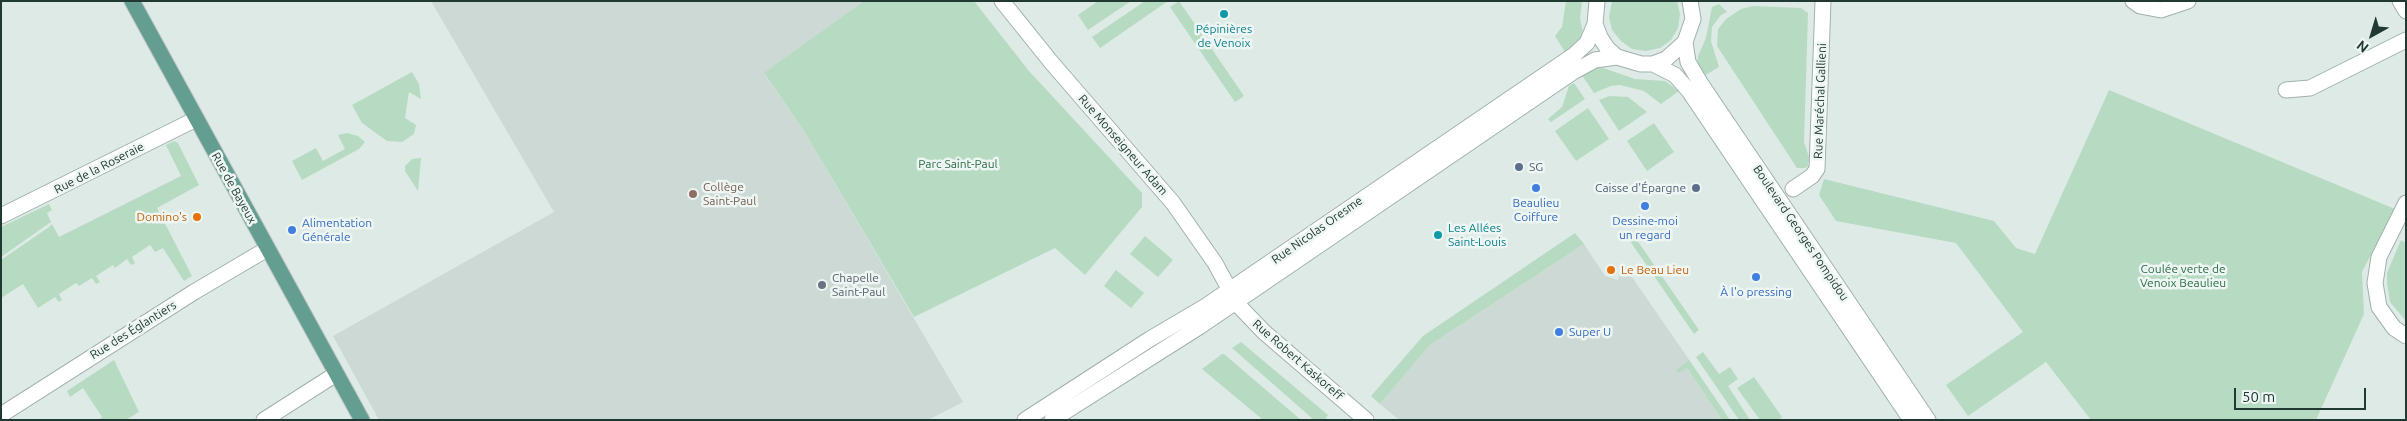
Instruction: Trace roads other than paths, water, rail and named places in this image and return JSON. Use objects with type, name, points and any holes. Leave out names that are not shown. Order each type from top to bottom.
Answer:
[{"type":"main road","name":"Rue de Bayeux","points":[[132,1],[362,420]]},
{"type":"street","name":"Rue Monseigneur Adam","points":[[1002,1],[1051,62],[1173,204],[1233,295]]},
{"type":"street","points":[[1597,1],[1596,24],[1603,42],[1617,56]]},
{"type":"street","points":[[1654,64],[1677,52],[1685,42],[1693,18],[1690,1]]},
{"type":"street","name":"Rue Maréchal Gallieni","points":[[1793,189],[1812,176],[1817,169],[1823,1]]},
{"type":"street","points":[[2133,1],[2140,6],[2161,10],[2188,1]]},
{"type":"street","points":[[2400,1],[2406,11]]},
{"type":"street","name":"Rue Nicolas Oresme","points":[[1052,420],[1574,55],[1587,43],[1596,24]]},
{"type":"street","points":[[2286,90],[2310,88],[2406,40]]},
{"type":"street","name":"Boulevard Georges Pompidou","points":[[1685,42],[1688,62],[1701,84],[1928,420]]},
{"type":"street","name":"Rue Nicolas Oresme","points":[[1025,420],[1233,295],[1573,72],[1595,60],[1617,56]]},
{"type":"street","name":"Boulevard Georges Pompidou","points":[[1617,56],[1641,64],[1654,64],[1675,75],[1689,91],[1911,420]]},
{"type":"street","name":"Rue de la Roseraie","points":[[1,216],[196,119]]},
{"type":"street","points":[[2406,203],[2379,257],[2375,283],[2379,307],[2394,328],[2406,336]]},
{"type":"street","name":"Rue des Églantiers","points":[[1,415],[194,292],[267,249]]},
{"type":"street","name":"Rue Robert Kaskoreff","points":[[1233,295],[1264,332],[1366,420]]},
{"type":"street","points":[[264,420],[336,374]]},
{"type":"place","name":"Pépinières de Venoix","points":[[1224,14]]},
{"type":"place","name":"SG","points":[[1519,167]]},
{"type":"place","name":"Beaulieu Coiffure","points":[[1536,188]]},
{"type":"place","name":"Caisse d'Épargne","points":[[1696,188]]},
{"type":"place","name":"Collège Saint-Paul","points":[[693,194]]},
{"type":"place","name":"Dessine-moi un regard","points":[[1645,206]]},
{"type":"place","name":"Domino's","points":[[197,217]]},
{"type":"place","name":"Alimentation Générale","points":[[292,230]]},
{"type":"place","name":"Les Allées Saint-Louis","points":[[1438,235]]},
{"type":"place","name":"Le Beau Lieu","points":[[1611,270]]},
{"type":"place","name":"À l'o pressing","points":[[1756,277]]},
{"type":"place","name":"Chapelle Saint-Paul","points":[[822,285]]},
{"type":"place","name":"Super U","points":[[1559,332]]},
{"type":"park label","name":"Parc Saint-Paul","points":[[958,164]]},
{"type":"park label","name":"Coulée verte de Venoix Beaulieu","points":[[2183,276]]}]
